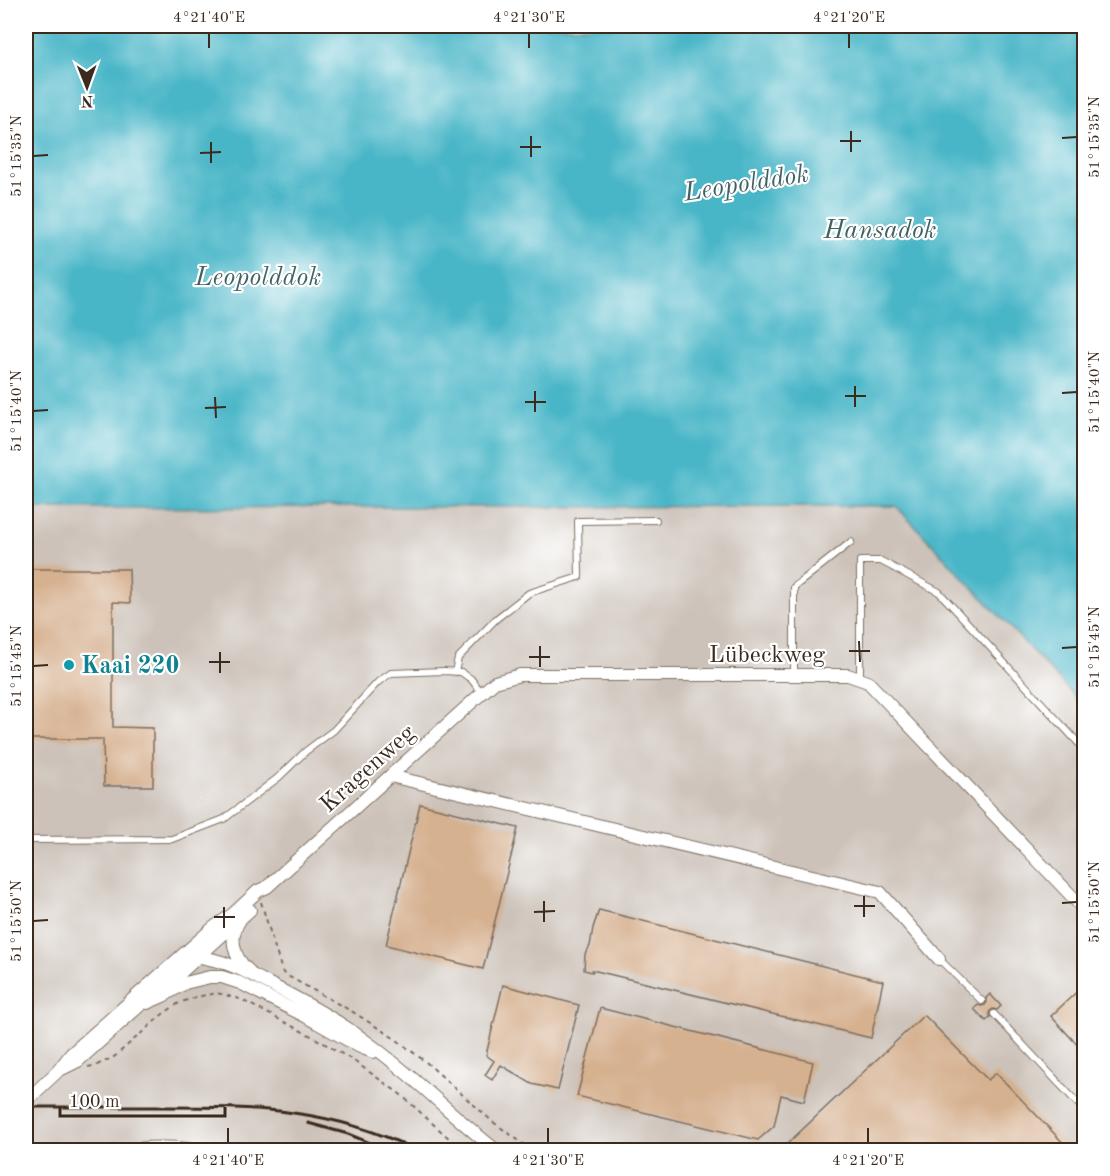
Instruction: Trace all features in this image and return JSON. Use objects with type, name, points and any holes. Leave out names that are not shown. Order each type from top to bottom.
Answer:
[{"type":"street","name":"Lübeckweg","points":[[495,682],[520,675],[848,675],[860,679]]},
{"type":"street","points":[[860,679],[868,682],[1084,909]]},
{"type":"street","name":"Kragenweg","points":[[58,1071],[78,1061],[137,1007],[177,976],[216,941],[219,933],[258,891],[267,887],[495,682]]},
{"type":"street","points":[[390,776],[880,892],[939,959]]},
{"type":"street","name":"Kragenweg","points":[[26,1101],[58,1071],[71,1054],[170,966],[213,928],[260,900],[266,895],[267,887]]},
{"type":"street","name":"Kragenweg","points":[[239,914],[235,933],[235,953],[243,966],[255,976]]},
{"type":"street","points":[[216,941],[217,957],[228,972],[240,982]]},
{"type":"street","name":"Kragenweg","points":[[170,966],[183,959],[198,957]]},
{"type":"street","points":[[198,957],[220,962],[255,976],[327,1015],[368,1042],[496,1150]]},
{"type":"street","points":[[137,1007],[185,983],[198,979],[222,977],[240,982],[360,1047],[386,1057]]},
{"type":"lane","points":[[455,672],[458,658],[496,619],[529,593],[579,577],[578,521],[656,520]]},
{"type":"lane","points":[[794,675],[794,587],[851,542]]},
{"type":"lane","points":[[860,679],[860,561],[881,561],[939,592],[1084,748]]},
{"type":"lane","points":[[26,840],[172,839],[225,819],[334,730],[391,673],[455,672],[467,676],[482,693]]},
{"type":"lane","points":[[939,959],[982,1001]]},
{"type":"lane","points":[[993,1014],[1084,1110]]},
{"type":"lane","points":[[106,1150],[161,1144],[209,1150]]},
{"type":"path","points":[[260,900],[284,974],[353,1012],[397,1040],[427,1063],[493,1122],[532,1150]]},
{"type":"path","points":[[85,1067],[98,1065],[114,1057],[163,1014],[179,1004],[196,996],[217,993],[240,999],[354,1061],[400,1094],[462,1150]]},
{"type":"shaded area","points":[[896,506],[1084,706],[1084,1150],[26,1150],[26,508]]},
{"type":"water","points":[[26,26],[1084,26],[1084,706],[896,506],[26,508]]},
{"type":"building","name":"Kaai 220","points":[[26,569],[129,569],[130,603],[113,602],[113,727],[153,728],[153,786],[104,786],[103,739],[26,739]]},
{"type":"building","points":[[420,804],[518,828],[483,969],[386,945]]},
{"type":"building","points":[[599,910],[883,981],[871,1038],[592,970],[592,972],[584,970],[585,954],[590,946]]},
{"type":"building","points":[[503,985],[579,1005],[558,1090],[532,1084],[501,1065],[492,1080],[485,1075],[494,1061],[486,1055]]},
{"type":"building","points":[[1084,985],[1084,1052],[1051,1016]]},
{"type":"building","points":[[990,994],[1001,1006],[997,1010],[990,1011],[990,1017],[986,1021],[974,1009],[978,1005],[985,1005],[986,998]]},
{"type":"building","points":[[600,1008],[813,1062],[804,1101],[781,1095],[774,1126],[758,1140],[577,1096]]},
{"type":"building","points":[[924,1015],[988,1080],[996,1073],[1070,1150],[793,1150],[787,1144]]},
{"type":"railway","points":[[26,1107],[197,1107],[292,1113],[353,1126],[416,1150]]},
{"type":"railway","points":[[308,1123],[348,1134],[387,1150]]},
{"type":"place","name":"Kaai 220","points":[[69,665]]},
{"type":"water label","name":"Leopolddok","points":[[746,182]]},
{"type":"water label","name":"Hansadok","points":[[880,229]]},
{"type":"water label","name":"Leopolddok","points":[[258,276]]}]
